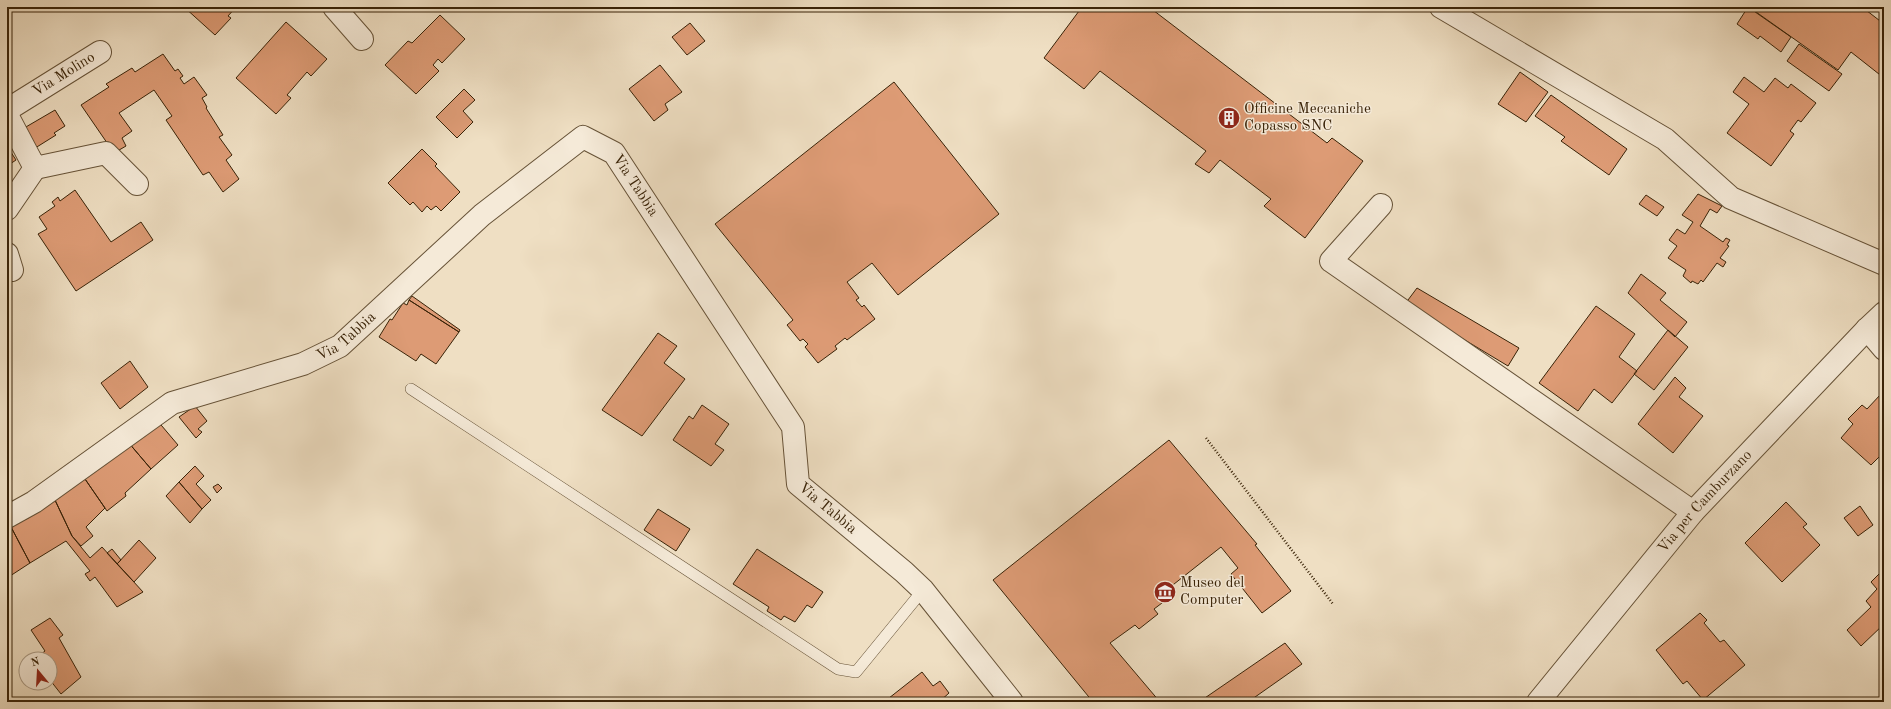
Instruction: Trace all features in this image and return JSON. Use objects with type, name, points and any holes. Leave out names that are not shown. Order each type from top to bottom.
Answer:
[{"type":"street","points":[[334,7],[362,39]]},
{"type":"street","points":[[1441,7],[1664,139],[1731,198],[1884,264]]},
{"type":"street","name":"Via Molino","points":[[7,110],[100,52]]},
{"type":"street","points":[[7,115],[35,168]]},
{"type":"street","name":"Via Tabbia","points":[[7,517],[34,502],[172,403],[303,364],[340,346],[482,215],[583,137],[614,153],[793,426],[798,484],[904,572],[923,590],[1012,702]]},
{"type":"street","points":[[7,209],[35,168],[106,153],[137,184]]},
{"type":"street","points":[[1381,205],[1331,261],[1693,512]]},
{"type":"street","name":"Via per Camburzano","points":[[1538,702],[1693,512],[1866,329],[1884,313]]},
{"type":"street","points":[[1866,329],[1884,348]]},
{"type":"lane","points":[[411,389],[838,669],[856,672],[923,590]]},
{"type":"path","points":[[1206,438],[1333,604]]},
{"type":"building","points":[[184,7],[236,7],[228,16],[231,18],[215,35]]},
{"type":"building","name":"Officine Meccaniche Copasso SNC","points":[[1082,7],[1149,7],[1327,143],[1332,138],[1363,161],[1305,238],[1264,206],[1271,199],[1220,160],[1209,173],[1195,164],[1206,151],[1100,71],[1084,89],[1044,58]]},
{"type":"building","points":[[1748,7],[1791,37],[1781,52],[1760,36],[1758,39],[1737,24]]},
{"type":"building","points":[[1749,7],[1862,7],[1884,24],[1884,78],[1851,52],[1838,70]]},
{"type":"building","points":[[440,15],[465,39],[442,63],[438,59],[433,65],[439,71],[416,94],[385,65],[408,41],[412,43]]},
{"type":"building","points":[[286,22],[327,59],[311,76],[307,72],[287,95],[291,98],[276,114],[236,78]]},
{"type":"building","points":[[690,23],[705,41],[687,55],[672,37]]},
{"type":"building","points":[[1799,44],[1842,74],[1829,91],[1787,61]]},
{"type":"building","points":[[163,54],[175,71],[178,69],[183,76],[180,78],[184,84],[194,77],[207,95],[202,98],[207,107],[206,108],[223,135],[219,137],[232,155],[226,160],[239,179],[223,192],[209,172],[203,175],[166,120],[172,116],[154,90],[119,113],[132,131],[122,138],[126,146],[114,153],[81,105],[109,87],[106,84],[132,68],[135,72]]},
{"type":"building","points":[[660,65],[682,92],[665,104],[668,110],[654,121],[629,89]]},
{"type":"building","points":[[1520,72],[1548,92],[1526,122],[1498,104]]},
{"type":"building","points":[[1744,77],[1764,92],[1775,78],[1788,88],[1791,84],[1816,103],[1801,122],[1798,120],[1790,131],[1794,134],[1771,166],[1727,133],[1749,104],[1733,92]]},
{"type":"building","points":[[894,82],[999,214],[898,295],[872,263],[847,282],[859,298],[856,300],[862,307],[864,305],[875,319],[847,340],[845,338],[835,346],[837,349],[818,363],[805,347],[808,344],[803,339],[800,341],[787,325],[793,320],[715,224]]},
{"type":"building","points":[[464,89],[475,100],[463,111],[473,122],[457,138],[436,117]]},
{"type":"building","points":[[1551,95],[1627,149],[1609,175],[1561,141],[1565,137],[1535,116]]},
{"type":"building","points":[[55,110],[65,126],[54,133],[56,135],[32,150],[19,131]]},
{"type":"building","points":[[7,146],[16,160],[7,166]]},
{"type":"building","points":[[422,149],[437,164],[435,166],[460,192],[441,211],[436,206],[431,210],[427,206],[422,212],[413,202],[410,205],[388,183]]},
{"type":"building","points":[[75,190],[111,242],[141,222],[153,240],[76,291],[38,234],[47,229],[39,217],[55,206],[52,202],[58,197],[60,201]]},
{"type":"building","points":[[1698,194],[1722,206],[1717,213],[1710,209],[1700,226],[1723,242],[1726,238],[1730,240],[1727,245],[1729,246],[1720,258],[1726,262],[1723,267],[1717,263],[1703,282],[1701,280],[1698,284],[1692,281],[1691,283],[1683,276],[1686,270],[1668,258],[1677,246],[1669,240],[1677,229],[1685,234],[1693,222],[1682,215]]},
{"type":"building","points":[[1646,195],[1664,207],[1657,216],[1639,204]]},
{"type":"building","points":[[1641,274],[1666,293],[1660,300],[1687,322],[1675,337],[1628,293]]},
{"type":"building","points":[[1417,288],[1519,348],[1508,366],[1405,304]]},
{"type":"building","points":[[412,296],[460,330],[459,332],[409,300]]},
{"type":"building","points":[[409,300],[459,332],[436,364],[421,354],[416,361],[379,337],[390,319],[392,320],[403,303],[407,305]]},
{"type":"building","points":[[1596,306],[1635,334],[1619,357],[1637,371],[1612,403],[1594,389],[1578,411],[1539,383]]},
{"type":"building","points":[[1668,330],[1688,347],[1654,390],[1634,374]]},
{"type":"building","points":[[658,333],[677,346],[664,363],[685,379],[642,436],[602,410]]},
{"type":"building","points":[[130,361],[148,387],[120,409],[101,383]]},
{"type":"building","points":[[1675,377],[1686,388],[1679,397],[1703,416],[1673,453],[1638,424]]},
{"type":"building","points":[[1881,394],[1884,397],[1884,452],[1871,465],[1841,438],[1853,424],[1848,419],[1862,405],[1867,409]]},
{"type":"building","points":[[702,405],[729,424],[715,444],[724,450],[711,466],[673,440],[689,416],[693,419]]},
{"type":"building","points":[[195,406],[207,421],[198,429],[202,432],[196,438],[179,417]]},
{"type":"building","points":[[156,419],[178,445],[151,469],[128,442]]},
{"type":"building","points":[[1169,440],[1257,544],[1255,545],[1291,591],[1262,613],[1231,574],[1238,568],[1221,547],[1169,588],[1174,594],[1154,609],[1158,614],[1139,629],[1135,625],[1110,643],[1160,702],[1093,702],[993,580]]},
{"type":"building","points":[[128,442],[151,469],[125,493],[126,496],[107,511],[85,479]]},
{"type":"building","points":[[195,466],[204,476],[196,484],[211,500],[202,509],[179,482]]},
{"type":"building","points":[[85,479],[105,508],[86,527],[93,536],[81,546],[72,536],[54,498]]},
{"type":"building","points":[[179,482],[202,509],[190,523],[166,496]]},
{"type":"building","points":[[218,484],[222,488],[217,493],[213,487]]},
{"type":"building","points":[[54,498],[72,536],[90,558],[102,547],[143,592],[117,607],[95,577],[90,581],[85,574],[90,571],[66,541],[30,563],[11,527],[30,517]]},
{"type":"building","points":[[1786,502],[1807,524],[1803,527],[1820,545],[1782,582],[1745,543]]},
{"type":"building","points":[[1860,506],[1873,525],[1858,536],[1844,518]]},
{"type":"building","points":[[658,509],[690,529],[676,551],[644,530]]},
{"type":"building","points":[[7,524],[11,527],[30,563],[7,578]]},
{"type":"building","points":[[139,540],[156,558],[134,582],[117,564]]},
{"type":"building","points":[[112,549],[121,560],[117,564],[107,553]]},
{"type":"building","points":[[757,549],[823,592],[812,608],[807,605],[795,622],[784,616],[781,620],[767,611],[769,607],[733,584]]},
{"type":"building","points":[[1884,569],[1884,624],[1861,646],[1847,630],[1871,607],[1866,601],[1877,589],[1871,582]]},
{"type":"building","points":[[1700,613],[1707,620],[1704,623],[1720,642],[1724,640],[1745,665],[1703,700],[1687,681],[1683,684],[1656,650]]},
{"type":"building","points":[[50,618],[63,635],[59,638],[81,677],[61,694],[58,690],[58,651],[45,651],[31,630]]},
{"type":"building","points":[[1285,643],[1302,664],[1248,702],[1199,702]]},
{"type":"building","points":[[922,672],[933,686],[940,681],[949,693],[939,702],[884,702]]},
{"type":"place","name":"Officine Meccaniche Copasso SNC","points":[[1229,118]]},
{"type":"place","name":"Museo del Computer","points":[[1165,592]]}]
